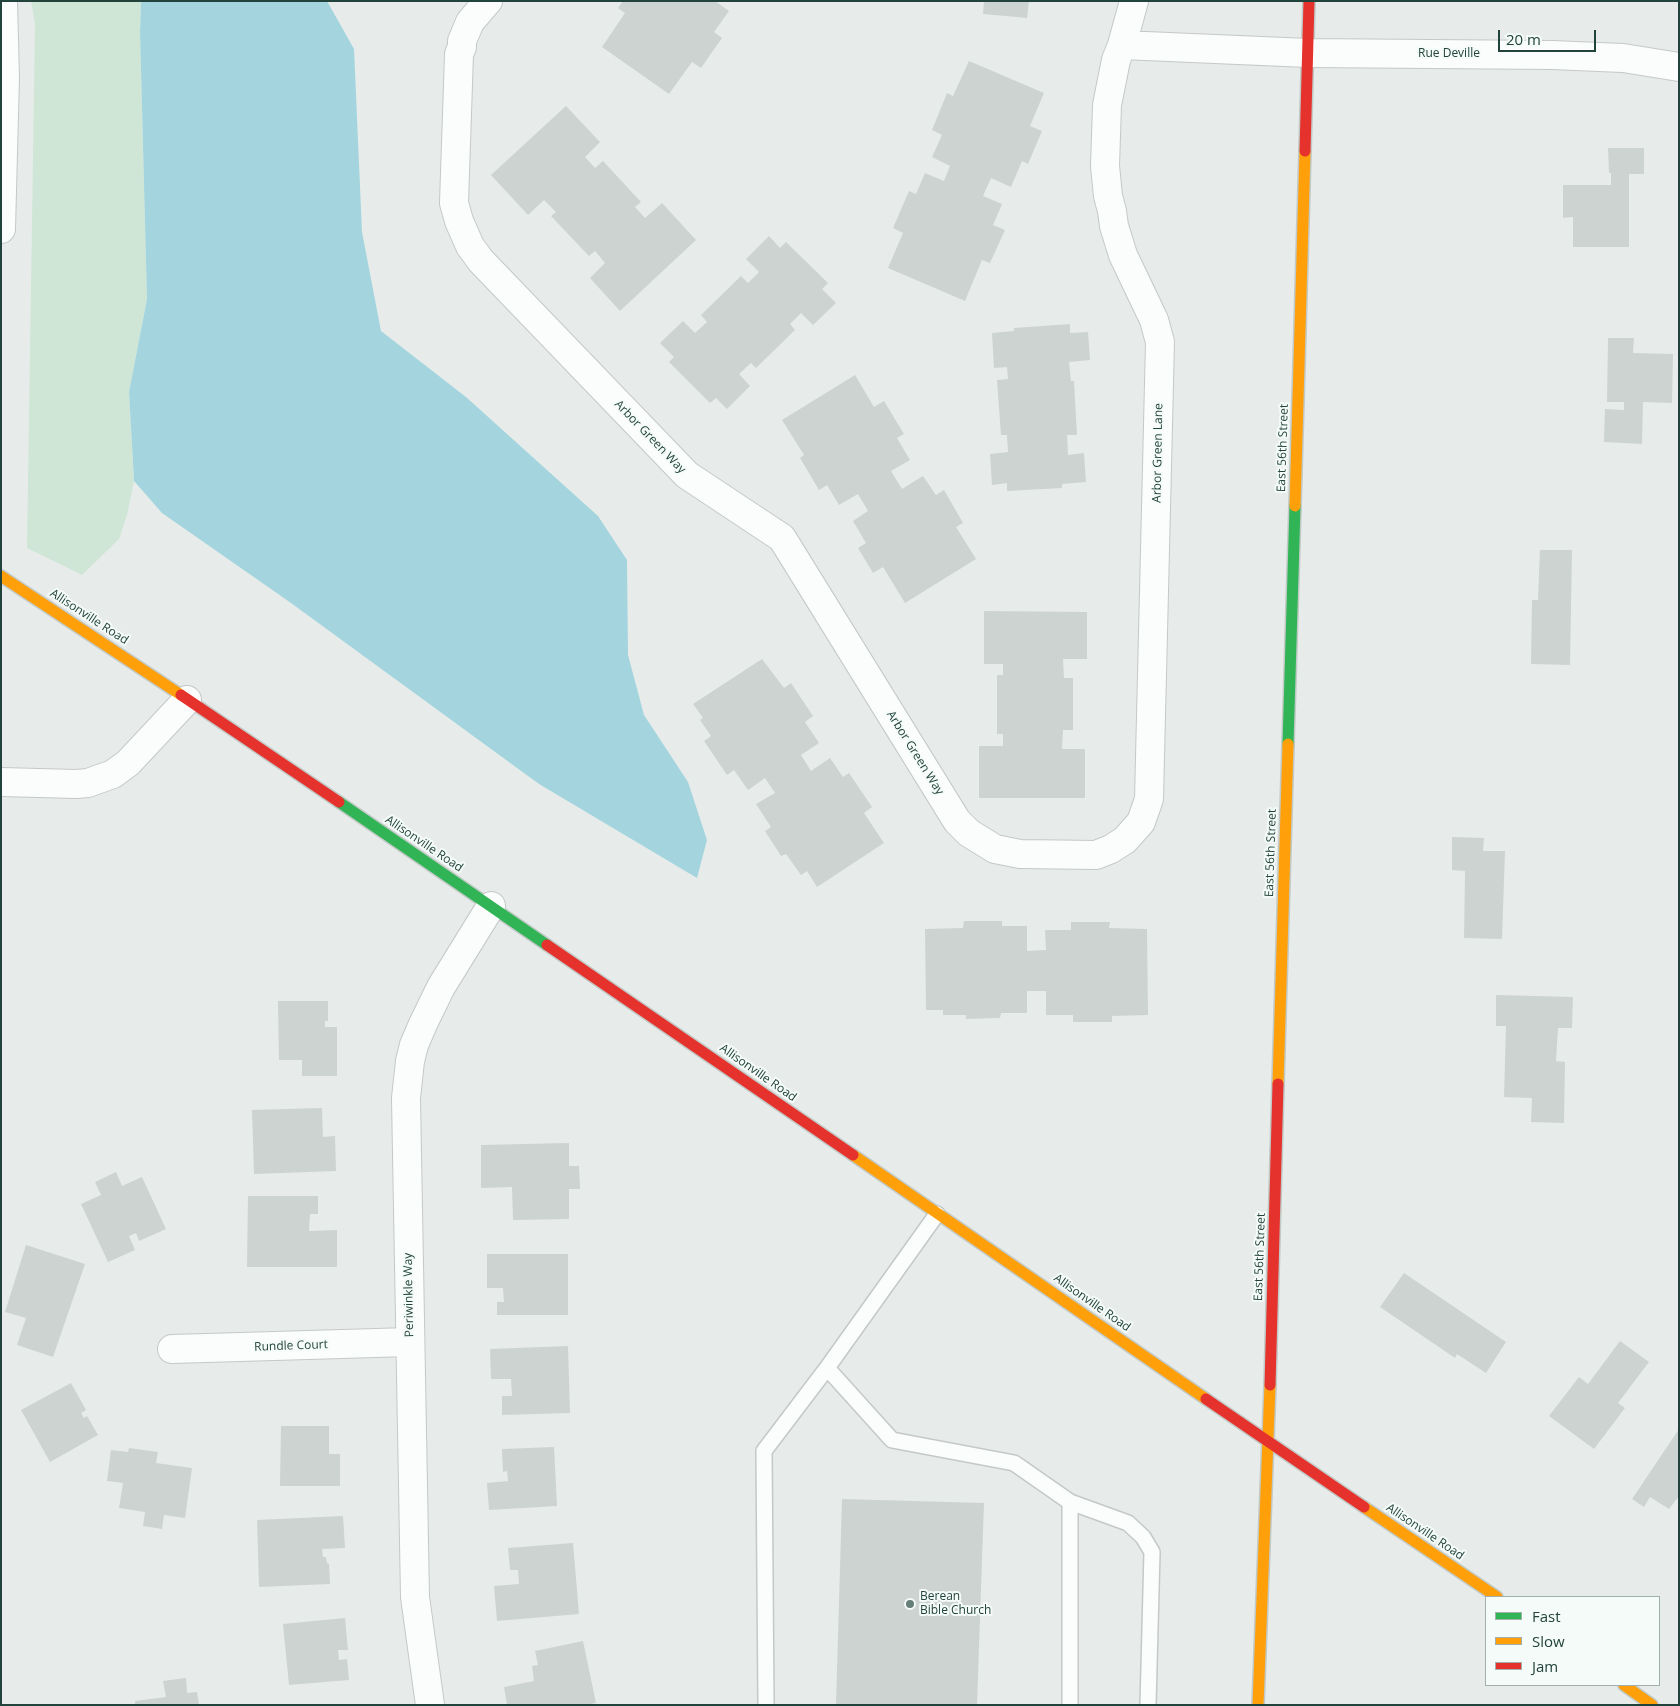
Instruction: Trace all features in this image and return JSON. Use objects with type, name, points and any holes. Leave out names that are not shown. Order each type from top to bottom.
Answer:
[{"type":"main road","name":"East 56th Street","points":[[1258,1705],[1268,1443],[1309,1]]},
{"type":"main road","name":"Allisonville Road","points":[[1,576],[491,906],[937,1214],[1052,1291],[1268,1443],[1496,1596]]},
{"type":"main road","points":[[1625,1686],[1652,1705]]},
{"type":"street","points":[[1,228],[5,77],[3,1]]},
{"type":"street","name":"Arbor Green Way","points":[[488,1],[470,22],[459,54],[454,204],[470,246],[481,261],[687,475],[782,538],[957,822],[969,833],[995,849],[1012,853],[1057,854]]},
{"type":"street","name":"Arbor Green Lane","points":[[1057,854],[1096,855],[1126,840],[1141,822],[1149,799],[1160,342],[1154,320],[1123,255],[1114,226],[1104,166],[1107,105],[1116,60],[1134,1]]},
{"type":"street","name":"Rue Deville","points":[[1122,45],[1308,53],[1552,55],[1623,58],[1679,66]]},
{"type":"street","points":[[1,782],[76,784],[88,783],[113,774],[128,763],[187,700]]},
{"type":"street","name":"Periwinkle Way","points":[[430,1705],[415,1597],[406,1098],[410,1060],[417,1038],[441,987],[491,906]]},
{"type":"street","name":"Rundle Court","points":[[172,1349],[410,1342]]},
{"type":"lane","points":[[766,1705],[764,1451],[827,1368],[937,1214]]},
{"type":"lane","points":[[827,1368],[892,1440],[1014,1463],[1070,1502],[1128,1523],[1144,1537],[1152,1552],[1148,1705]]},
{"type":"lane","points":[[1070,1502],[1070,1705]]},
{"type":"green space","points":[[31,1],[141,1],[140,32],[147,299],[129,392],[134,481],[127,515],[119,539],[82,575],[27,548],[35,24]]},
{"type":"water","points":[[141,1],[327,1],[354,49],[362,232],[381,331],[466,397],[598,516],[627,560],[628,655],[644,715],[688,782],[707,840],[697,878],[539,784],[291,603],[162,513],[134,481],[129,392],[147,299],[140,32]]},
{"type":"building","points":[[623,1],[715,1],[729,11],[714,32],[722,38],[701,68],[692,62],[669,94],[602,47],[625,13],[618,8]]},
{"type":"building","points":[[984,1],[1029,1],[1027,18],[983,14]]},
{"type":"building","points":[[969,61],[1044,93],[1030,126],[1042,131],[1028,164],[1022,161],[1011,187],[991,178],[983,196],[1002,204],[993,225],[1005,230],[990,263],[982,260],[965,301],[888,268],[903,233],[893,228],[909,191],[916,194],[925,173],[944,181],[950,166],[932,157],[942,135],[932,130],[947,93],[953,96]]},
{"type":"building","points":[[566,106],[600,142],[585,157],[595,168],[603,161],[641,202],[635,207],[645,218],[662,203],[696,240],[620,311],[590,278],[605,263],[595,251],[589,256],[551,216],[556,212],[544,200],[528,215],[491,175]]},
{"type":"building","points":[[1608,148],[1644,148],[1644,174],[1629,174],[1629,247],[1573,247],[1573,217],[1563,218],[1563,185],[1611,185]]},
{"type":"building","points":[[769,236],[780,248],[786,242],[828,283],[822,289],[836,303],[813,325],[801,313],[790,324],[795,330],[756,368],[751,363],[739,374],[750,386],[727,409],[716,398],[710,403],[669,362],[674,357],[660,343],[683,321],[695,333],[707,322],[701,315],[741,276],[748,283],[759,272],[746,259]]},
{"type":"building","points":[[1070,324],[1070,333],[1088,332],[1090,360],[1069,362],[1071,381],[1074,381],[1077,435],[1067,435],[1068,455],[1084,453],[1086,482],[1062,484],[1062,488],[1007,491],[1007,483],[992,485],[990,454],[1008,452],[1007,435],[1001,435],[997,380],[1008,379],[1007,367],[994,368],[992,333],[1014,331],[1014,328]]},
{"type":"building","points":[[1608,338],[1634,338],[1633,353],[1673,354],[1672,403],[1643,402],[1642,444],[1604,442],[1605,409],[1624,410],[1624,402],[1607,402]]},
{"type":"building","points":[[855,375],[874,407],[884,401],[904,434],[897,438],[910,460],[891,471],[902,489],[923,476],[936,495],[944,490],[963,523],[956,527],[976,559],[905,603],[883,567],[873,573],[858,548],[866,543],[853,521],[868,511],[858,494],[839,505],[827,485],[819,490],[800,458],[804,455],[782,420]]},
{"type":"building","points":[[1540,550],[1572,550],[1570,665],[1531,664],[1532,600],[1538,600]]},
{"type":"building","points":[[984,611],[1087,612],[1087,659],[1063,659],[1064,678],[1073,678],[1073,730],[1063,730],[1062,749],[1085,749],[1085,798],[979,798],[979,746],[1003,746],[1003,734],[997,734],[997,675],[1003,675],[1003,664],[984,664]]},
{"type":"building","points":[[762,659],[784,688],[791,683],[813,716],[805,722],[819,743],[801,755],[811,771],[830,758],[843,777],[849,773],[872,807],[864,813],[884,843],[817,887],[807,871],[801,875],[786,854],[781,856],[765,831],[771,827],[756,804],[775,793],[765,778],[748,790],[734,770],[727,775],[704,741],[711,736],[700,720],[703,718],[693,704]]},
{"type":"building","points":[[1452,837],[1484,838],[1483,851],[1505,851],[1502,939],[1464,938],[1465,871],[1452,870]]},
{"type":"building","points":[[964,921],[1002,921],[1002,926],[1027,926],[1027,951],[1046,950],[1045,930],[1071,930],[1071,922],[1110,922],[1109,928],[1147,929],[1148,1015],[1112,1016],[1112,1022],[1073,1022],[1073,1015],[1046,1015],[1046,991],[1027,991],[1027,1013],[1001,1013],[1000,1018],[966,1019],[966,1015],[943,1015],[943,1010],[926,1010],[925,929],[963,928]]},
{"type":"building","points":[[1496,995],[1573,997],[1572,1028],[1558,1028],[1556,1061],[1565,1062],[1564,1123],[1531,1122],[1532,1098],[1504,1097],[1506,1026],[1496,1026]]},
{"type":"building","points":[[278,1001],[328,1001],[328,1021],[325,1021],[325,1027],[337,1027],[337,1076],[302,1076],[302,1060],[279,1060]]},
{"type":"building","points":[[322,1108],[323,1137],[335,1136],[336,1171],[254,1174],[252,1110]]},
{"type":"building","points":[[569,1143],[569,1166],[579,1166],[580,1189],[569,1189],[569,1219],[513,1220],[512,1187],[481,1188],[481,1145]]},
{"type":"building","points":[[116,1172],[122,1186],[142,1177],[166,1229],[139,1241],[136,1233],[129,1236],[135,1250],[108,1262],[81,1204],[101,1195],[95,1182]]},
{"type":"building","points":[[248,1196],[318,1196],[318,1214],[310,1214],[309,1231],[337,1230],[337,1267],[247,1267]]},
{"type":"building","points":[[26,1245],[85,1264],[53,1357],[17,1345],[26,1318],[5,1312]]},
{"type":"building","points":[[487,1254],[568,1254],[568,1315],[497,1315],[497,1302],[504,1302],[503,1288],[487,1288]]},
{"type":"building","points":[[1404,1273],[1506,1342],[1486,1373],[1457,1354],[1455,1358],[1380,1307]]},
{"type":"building","points":[[1620,1341],[1649,1362],[1618,1403],[1625,1408],[1594,1449],[1549,1416],[1579,1377],[1588,1384]]},
{"type":"building","points":[[568,1346],[570,1413],[502,1415],[502,1396],[512,1396],[511,1379],[491,1379],[490,1349]]},
{"type":"building","points":[[71,1383],[86,1410],[81,1413],[84,1418],[87,1416],[98,1435],[50,1462],[21,1410]]},
{"type":"building","points":[[281,1426],[329,1426],[329,1454],[340,1454],[340,1486],[280,1486]]},
{"type":"building","points":[[1679,1429],[1679,1496],[1669,1509],[1650,1497],[1644,1507],[1632,1499]]},
{"type":"building","points":[[554,1447],[557,1506],[489,1510],[487,1483],[508,1481],[507,1471],[503,1472],[502,1449]]},
{"type":"building","points":[[129,1448],[158,1452],[156,1463],[192,1468],[185,1518],[164,1515],[162,1529],[143,1526],[145,1512],[119,1508],[123,1483],[107,1481],[111,1450],[128,1452]]},
{"type":"building","name":"Berean Bible Church","points":[[842,1499],[984,1503],[977,1705],[836,1705]]},
{"type":"building","points":[[343,1516],[345,1548],[322,1549],[323,1557],[326,1557],[329,1564],[330,1584],[259,1587],[257,1520]]},
{"type":"building","points":[[573,1543],[579,1614],[497,1621],[494,1586],[519,1584],[518,1570],[510,1570],[508,1548]]},
{"type":"building","points":[[345,1618],[348,1650],[338,1650],[339,1660],[347,1659],[349,1680],[289,1685],[283,1624]]},
{"type":"building","points":[[583,1641],[596,1703],[585,1705],[507,1705],[504,1687],[534,1681],[532,1666],[538,1665],[535,1651]]},
{"type":"building","points":[[186,1678],[187,1693],[197,1692],[199,1705],[135,1705],[135,1701],[166,1697],[163,1681]]},
{"type":"traffic: fast","points":[[1288,744],[1295,506]]},
{"type":"traffic: fast","points":[[339,802],[547,945]]},
{"type":"traffic: slow","points":[[1295,506],[1305,151]]},
{"type":"traffic: slow","points":[[1,576],[181,695]]},
{"type":"traffic: slow","points":[[1278,1084],[1288,744]]},
{"type":"traffic: slow","points":[[853,1155],[1206,1399]]},
{"type":"traffic: slow","points":[[1258,1705],[1270,1385]]},
{"type":"traffic: slow","points":[[1364,1507],[1496,1596]]},
{"type":"traffic: slow","points":[[1625,1686],[1652,1705]]},
{"type":"traffic: jam","points":[[1305,151],[1309,1]]},
{"type":"traffic: jam","points":[[181,695],[339,802]]},
{"type":"traffic: jam","points":[[547,945],[853,1155]]},
{"type":"traffic: jam","points":[[1270,1385],[1278,1084]]},
{"type":"traffic: jam","points":[[1206,1399],[1364,1507]]},
{"type":"place","name":"Berean Bible Church","points":[[910,1604]]}]
